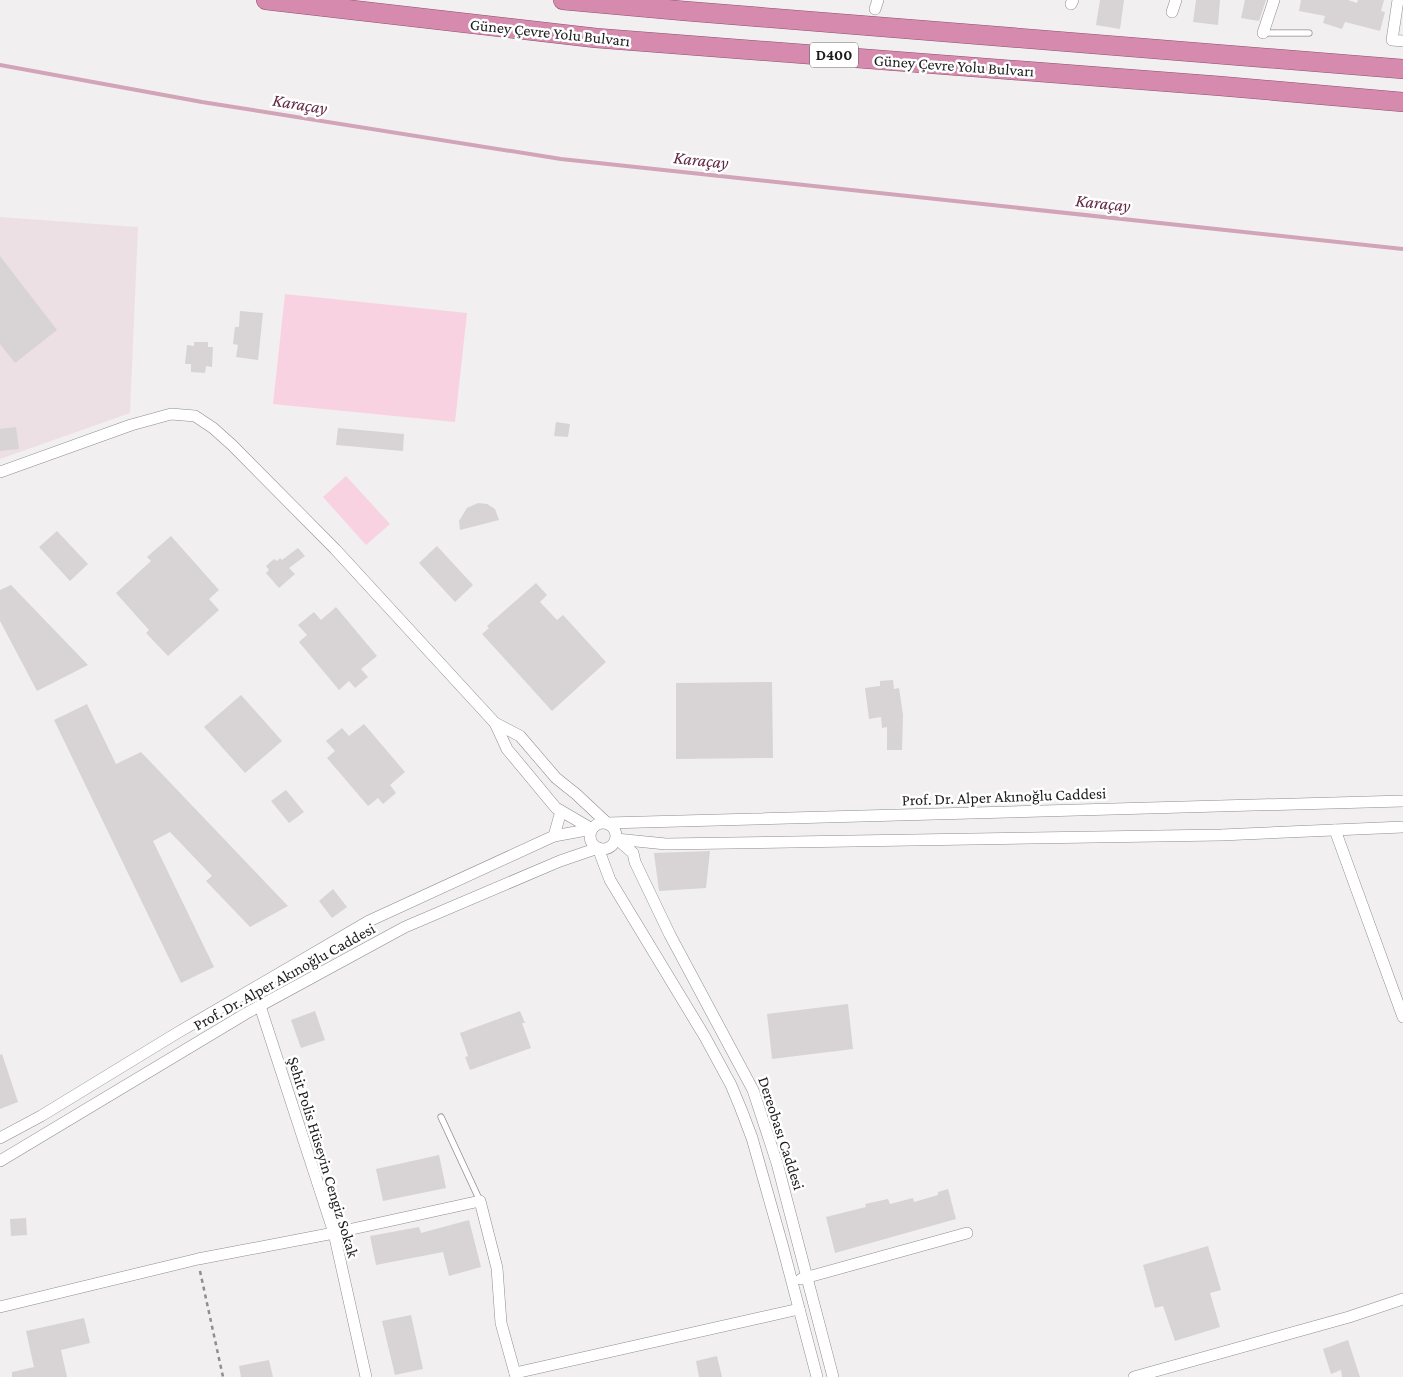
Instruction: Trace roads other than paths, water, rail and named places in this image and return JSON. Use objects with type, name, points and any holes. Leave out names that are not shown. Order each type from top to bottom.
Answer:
[{"type":"highway","name":"Güney Çevre Yolu Bulvarı","points":[[266,0],[596,38],[1403,102]]},
{"type":"highway","name":"Güney Çevre Yolu Bulvarı","points":[[563,0],[1403,68]]},
{"type":"street","points":[[1172,12],[1176,0]]},
{"type":"street","points":[[1263,32],[1274,0]]},
{"type":"street","points":[[1398,0],[1392,40],[1403,41]]},
{"type":"street","points":[[0,472],[131,425],[171,414],[195,416],[213,428],[232,445],[328,542],[495,723],[507,749],[556,808],[592,829]]},
{"type":"street","points":[[495,723],[520,736],[556,778],[614,827],[616,839],[611,847],[598,848],[591,842],[590,833],[598,823],[607,823]]},
{"type":"street","name":"Prof. Dr. Alper Akınoğlu Caddesi","points":[[607,823],[1403,801]]},
{"type":"street","points":[[554,836],[561,811]]},
{"type":"street","points":[[616,839],[676,844],[1221,835],[1403,827]]},
{"type":"street","name":"Prof. Dr. Alper Akınoğlu Caddesi","points":[[0,1138],[41,1116],[369,921],[554,836],[592,829]]},
{"type":"street","points":[[1335,830],[1403,1017]]},
{"type":"street","name":"Dereobası Caddesi","points":[[616,839],[633,853],[635,862],[670,935],[753,1090],[777,1163],[833,1377]]},
{"type":"street","points":[[633,853],[640,846],[649,843]]},
{"type":"street","name":"Prof. Dr. Alper Akınoğlu Caddesi","points":[[0,1160],[260,1006],[405,927],[560,861],[598,848]]},
{"type":"street","name":"Dereobası Caddesi","points":[[598,848],[610,880],[705,1037],[731,1086],[752,1138],[817,1377]]},
{"type":"street","points":[[580,854],[602,860]]},
{"type":"street","name":"Şehit Polis Hüseyin Cengiz Sokak","points":[[260,1006],[334,1233],[366,1377]]},
{"type":"street","points":[[0,1307],[198,1259],[334,1233],[480,1201],[497,1268],[501,1323],[516,1375],[799,1309]]},
{"type":"street","points":[[792,1282],[967,1233]]},
{"type":"street","points":[[1142,1376],[1403,1300]]},
{"type":"lane","points":[[1263,32],[1309,34]]},
{"type":"lane","points":[[441,1117],[480,1201]]},
{"type":"waterway","name":"Karaçay","points":[[0,65],[202,102],[561,159],[1403,249]]}]
